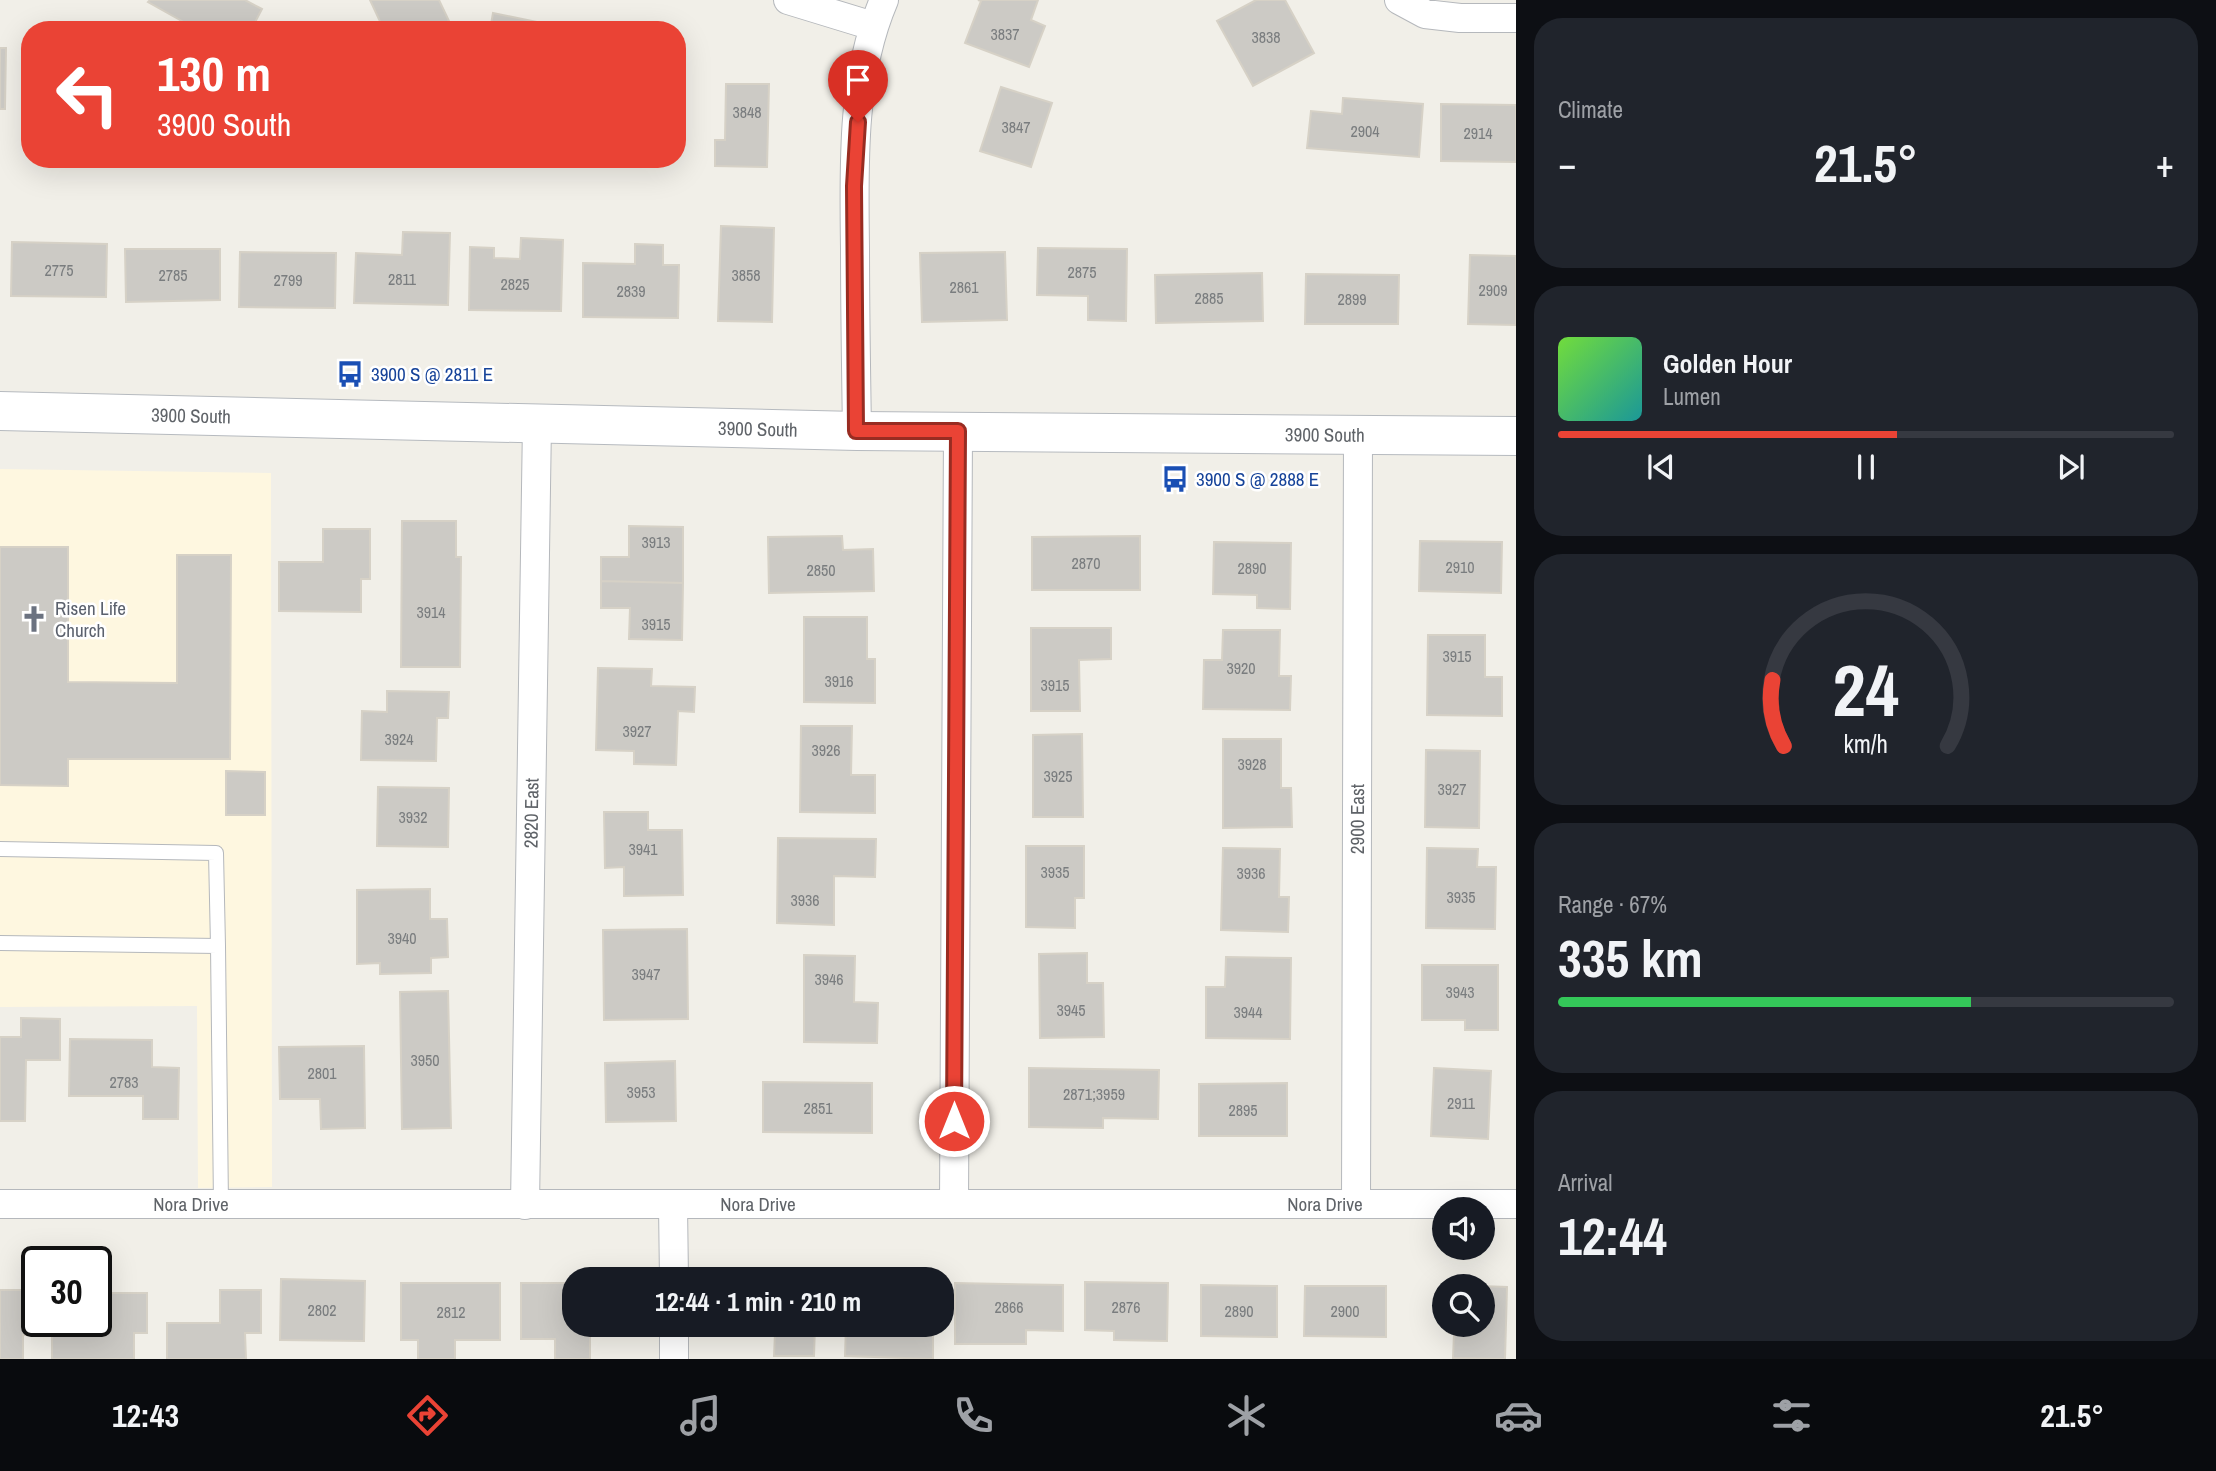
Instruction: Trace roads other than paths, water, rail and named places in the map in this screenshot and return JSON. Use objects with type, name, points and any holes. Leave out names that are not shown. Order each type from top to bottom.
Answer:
[{"type":"main road","name":"3900 South","points":[[0,411],[856,431],[1516,436]]},
{"type":"street","points":[[788,0],[873,26]]},
{"type":"street","points":[[856,431],[854,186],[859,102],[873,26],[884,0]]},
{"type":"street","points":[[1399,0],[1425,14],[1460,18],[1516,18]]},
{"type":"street","name":"2820 East","points":[[525,1205],[537,423]]},
{"type":"street","points":[[954,1204],[958,431]]},
{"type":"street","name":"2900 East","points":[[1356,1204],[1358,434]]},
{"type":"street","name":"Nora Drive","points":[[0,1204],[1516,1204]]},
{"type":"street","points":[[673,1205],[674,1267]]},
{"type":"street","points":[[674,1337],[674,1359]]},
{"type":"lane","points":[[0,849],[216,853],[221,1205]]},
{"type":"lane","points":[[0,943],[218,946]]},
{"type":"place","name":"3900 S @ 2811 E","points":[[350,374]]},
{"type":"place","name":"3900 S @ 2888 E","points":[[1175,479]]},
{"type":"place","name":"Risen Life Church","points":[[34,619]]}]
